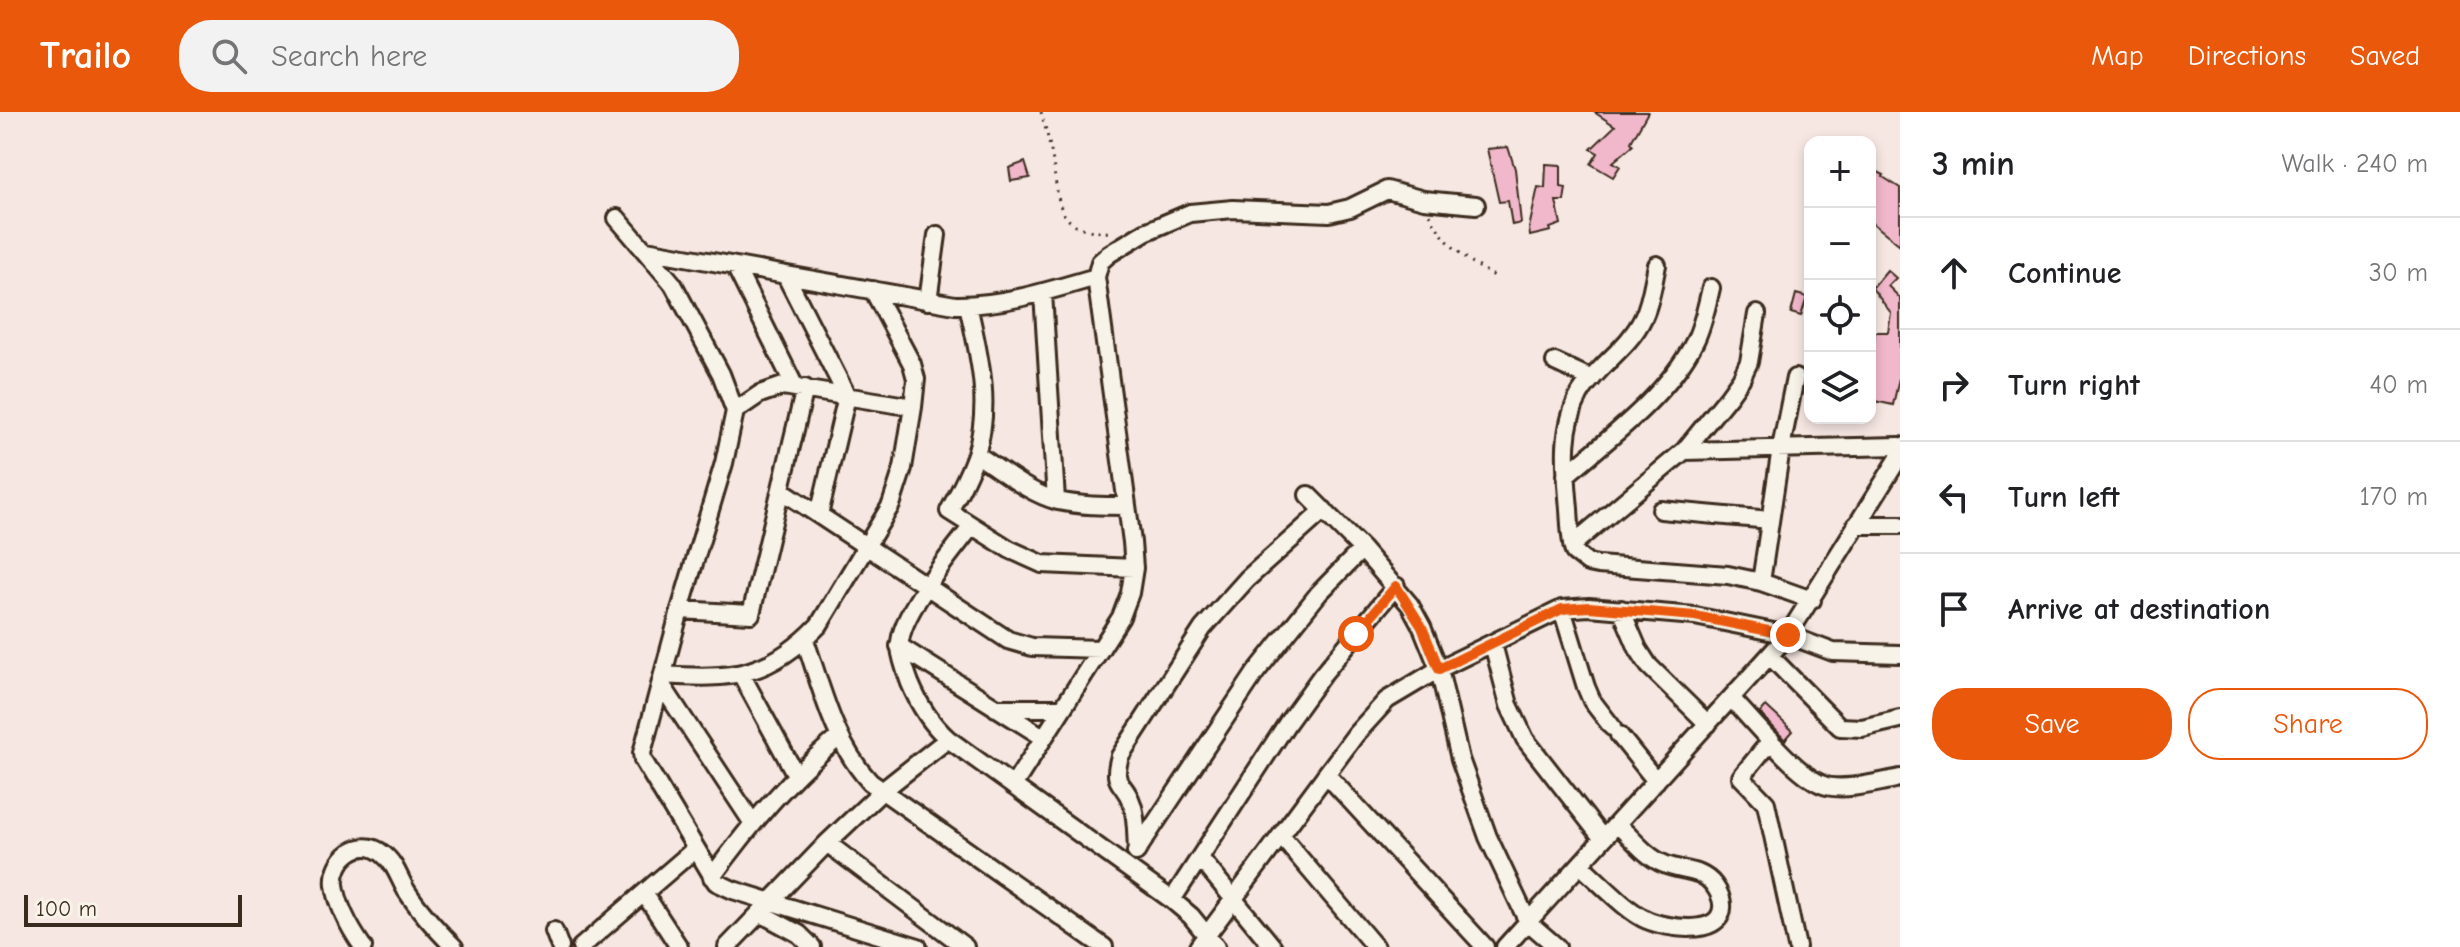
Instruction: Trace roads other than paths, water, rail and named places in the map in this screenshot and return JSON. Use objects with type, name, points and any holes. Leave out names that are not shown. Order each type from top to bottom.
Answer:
[{"type":"street","points":[[1013,786],[1121,617],[1130,593],[1134,568],[1096,277],[1100,262],[1135,238],[1168,221],[1211,209],[1329,213],[1350,208],[1387,190],[1424,200],[1476,205]]},
{"type":"street","points":[[617,218],[673,284],[721,374],[735,411],[724,463],[642,753],[643,760],[712,877],[724,887],[766,907],[918,947]]},
{"type":"street","points":[[928,301],[937,235]]},
{"type":"street","points":[[646,250],[928,301],[968,305],[1043,293],[1096,277]]},
{"type":"street","points":[[1657,265],[1649,304],[1642,320],[1592,379],[1572,410],[1566,475],[1574,552],[1580,559],[1598,565],[1728,575],[1761,582],[1812,600]]},
{"type":"street","points":[[680,610],[751,614],[781,490],[800,387],[735,266]]},
{"type":"street","points":[[786,276],[847,396],[819,515]]},
{"type":"street","points":[[1566,475],[1631,420],[1687,356],[1697,338],[1711,288]]},
{"type":"street","points":[[662,679],[741,674],[767,665],[805,640],[819,625],[891,505],[898,488],[916,379],[912,364],[873,290]]},
{"type":"street","points":[[1043,293],[1056,500]]},
{"type":"street","points":[[968,305],[984,386],[984,407],[976,454],[949,511],[1009,549],[1042,564],[1134,568]]},
{"type":"street","points":[[1572,545],[1684,451],[1741,379],[1749,362],[1757,314]]},
{"type":"street","points":[[1555,362],[1592,379]]},
{"type":"street","points":[[1761,582],[1795,378]]},
{"type":"street","points":[[735,411],[772,389],[800,387],[913,407]]},
{"type":"street","points":[[1684,451],[1900,446]]},
{"type":"street","points":[[976,454],[1036,492],[1056,500],[1095,506],[1127,506]]},
{"type":"street","points":[[1505,947],[1788,635],[1900,456]]},
{"type":"street","points":[[781,490],[994,633],[1032,647],[1101,649]]},
{"type":"street","points":[[1308,495],[1396,586],[1422,627],[1439,669],[1460,759],[1473,799],[1506,878],[1528,922],[1557,947]]},
{"type":"street","points":[[1137,851],[1132,803],[1117,781],[1120,756],[1203,628],[1247,579],[1324,510]]},
{"type":"street","points":[[1661,510],[1770,520]]},
{"type":"street","points":[[1856,525],[1900,525]]},
{"type":"street","points":[[972,526],[927,587],[902,630],[899,646],[922,709],[948,739],[1172,900],[1191,916],[1207,943],[1235,898],[1374,712],[1387,700],[1439,669],[1562,609],[1589,607],[1695,616],[1788,635],[1833,652],[1900,654]]},
{"type":"street","points":[[1126,867],[1256,672],[1319,593],[1362,549]]},
{"type":"street","points":[[1172,900],[1314,686],[1396,586]]},
{"type":"street","points":[[1562,609],[1592,701],[1656,781]]},
{"type":"street","points":[[1621,609],[1649,666],[1708,724]]},
{"type":"street","points":[[805,640],[839,737],[858,770],[881,792],[1104,947]]},
{"type":"street","points":[[1493,644],[1509,705],[1525,739],[1603,839]]},
{"type":"street","points":[[899,646],[1043,737]]},
{"type":"street","points":[[1770,656],[1840,727],[1862,728],[1900,719]]},
{"type":"street","points":[[741,674],[796,775]]},
{"type":"street","points":[[662,679],[752,822]]},
{"type":"street","points":[[1731,698],[1795,765],[1822,785],[1860,786],[1900,778]]},
{"type":"street","points":[[996,708],[1062,708]]},
{"type":"street","points":[[712,877],[752,822],[796,775],[839,737]]},
{"type":"street","points":[[727,947],[881,792],[948,739]]},
{"type":"street","points":[[1771,740],[1741,777],[1766,803],[1797,947]]},
{"type":"street","points":[[1327,775],[1485,947]]},
{"type":"street","points":[[1580,865],[1648,921],[1702,928],[1719,920],[1723,910],[1722,899],[1710,880],[1689,870],[1662,864],[1617,824]]},
{"type":"street","points":[[1282,837],[1375,947]]},
{"type":"street","points":[[827,843],[965,947]]},
{"type":"street","points":[[363,947],[342,906],[335,884],[337,870],[345,855],[356,848],[370,847],[382,852],[394,865],[405,888],[427,920],[454,947]]},
{"type":"street","points":[[581,947],[695,849]]},
{"type":"street","points":[[1200,858],[1273,947]]},
{"type":"street","points":[[644,893],[679,947]]},
{"type":"street","points":[[766,907],[812,947]]}]
